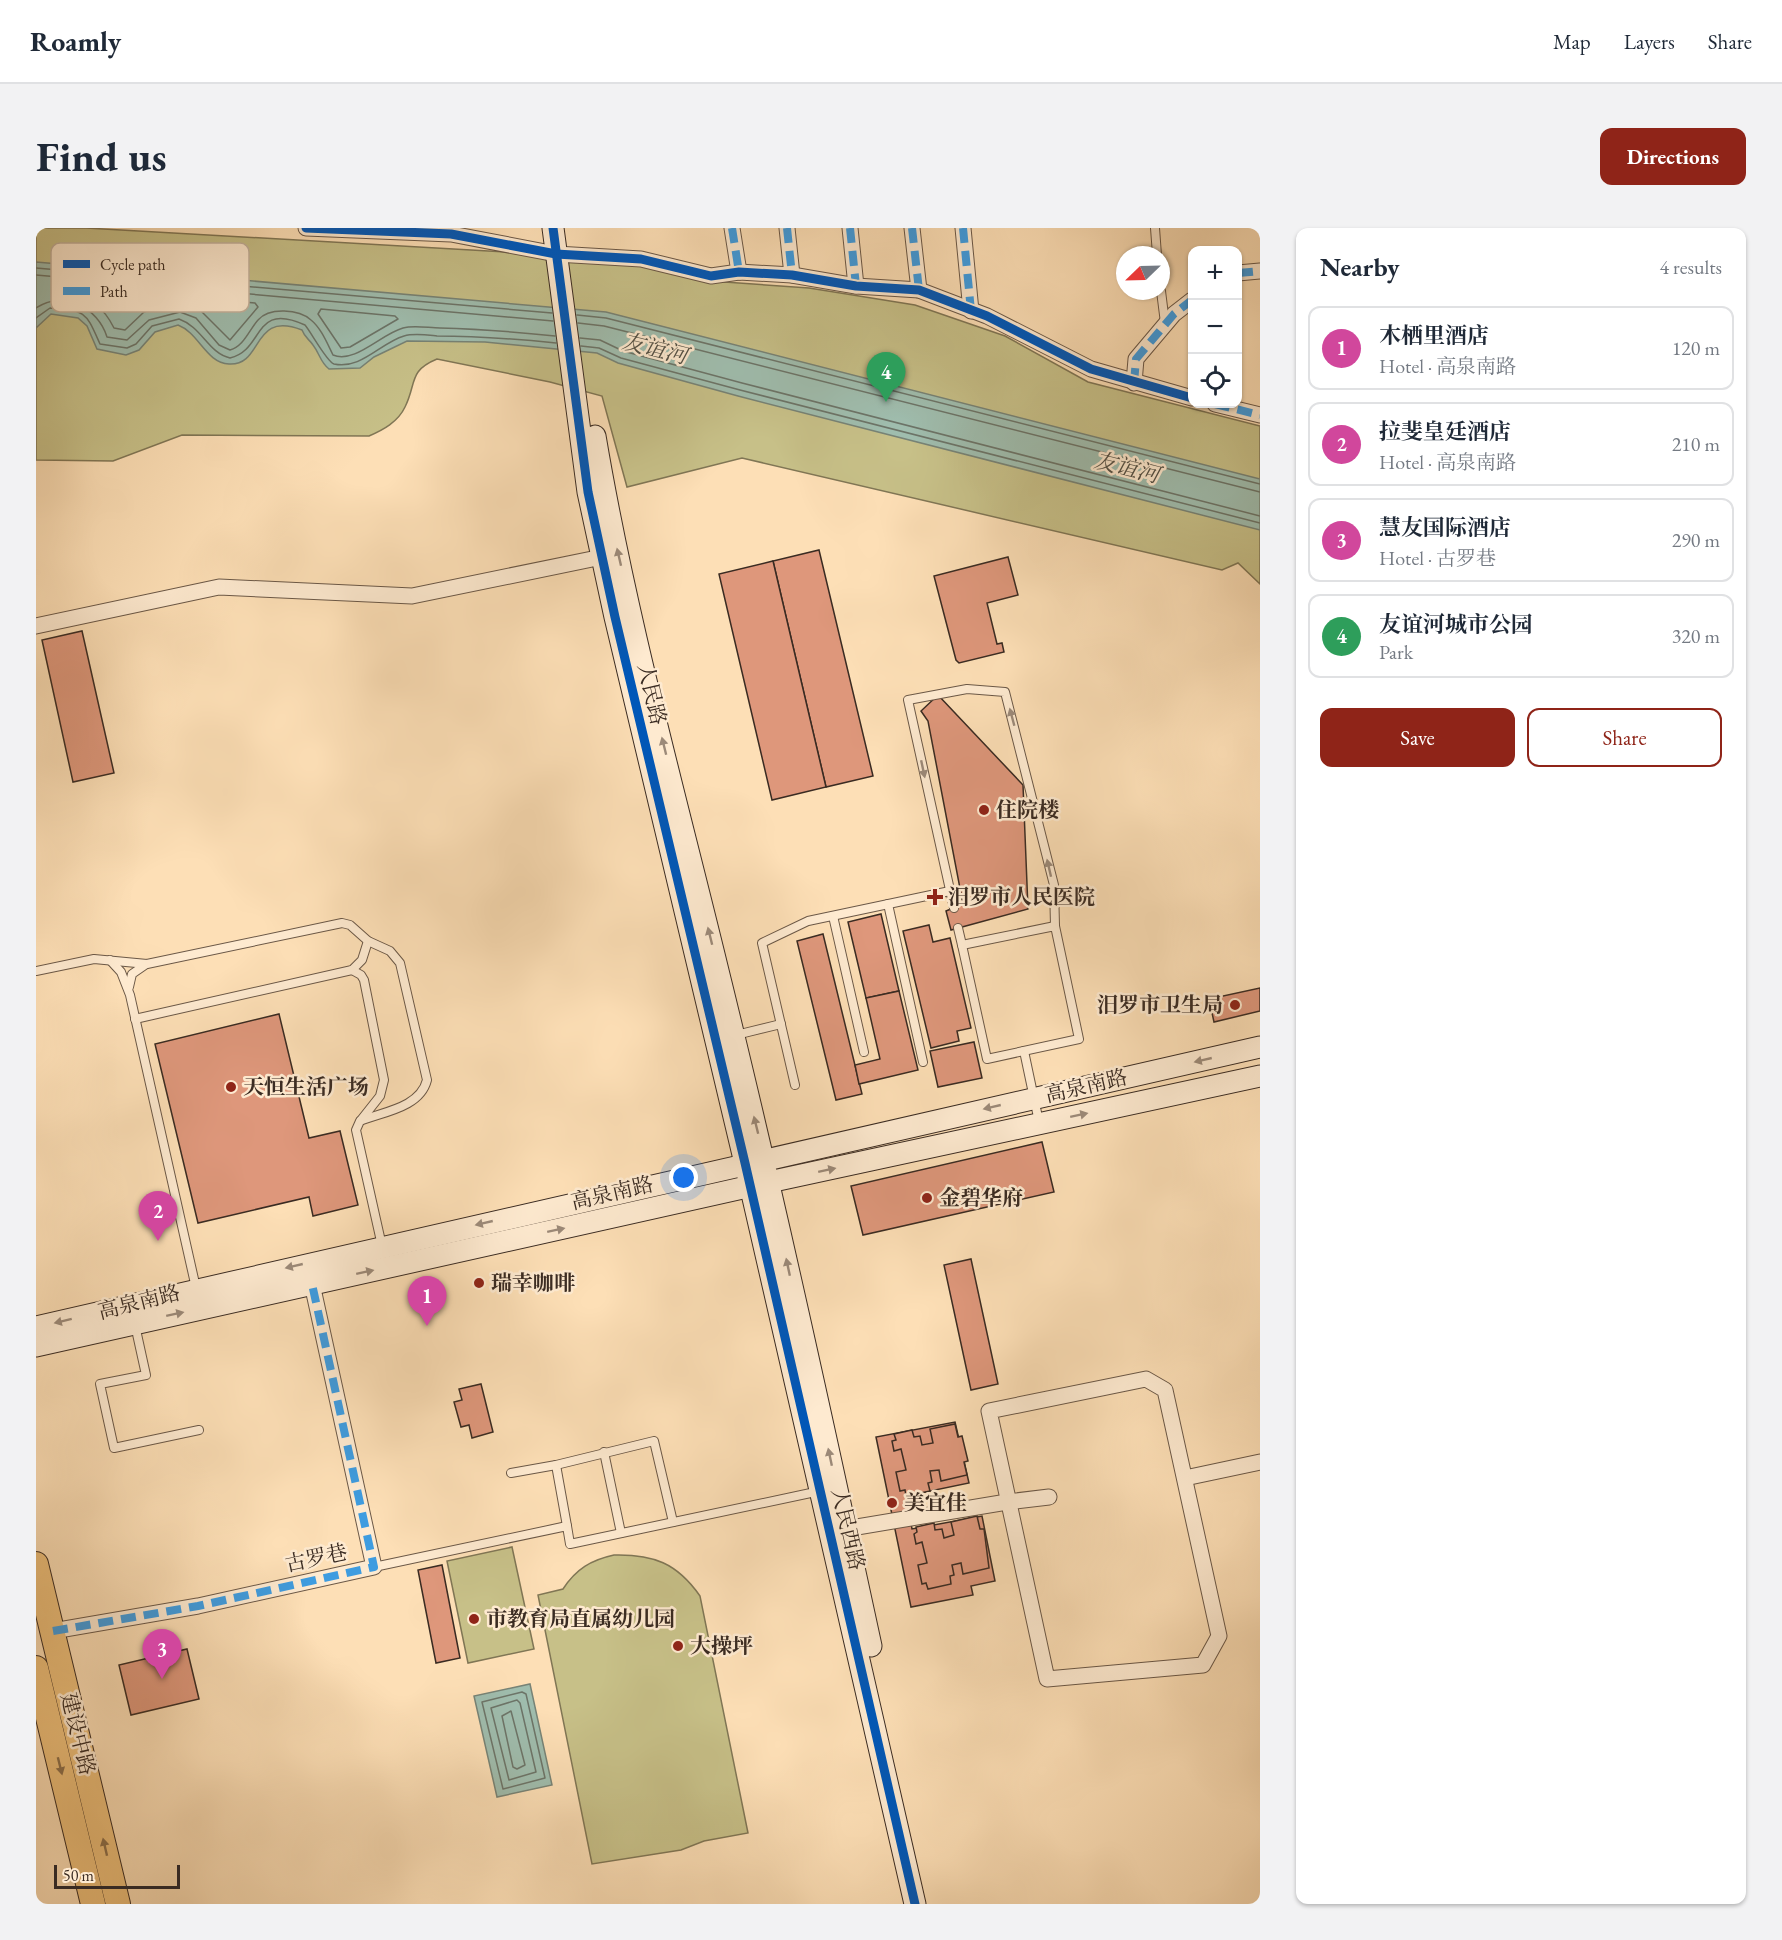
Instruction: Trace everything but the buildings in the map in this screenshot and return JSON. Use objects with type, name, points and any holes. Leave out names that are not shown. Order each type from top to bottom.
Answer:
[{"type":"main road","name":"建设中路","points":[[36,1564],[118,1904]]},
{"type":"main road","name":"建设中路","points":[[36,1668],[93,1904]]},
{"type":"street","points":[[306,228],[451,231],[565,264],[641,259],[711,276],[739,272],[792,275],[856,286],[919,290],[971,311],[1091,369],[1188,397]]},
{"type":"street","name":"人民路","points":[[552,228],[565,264]]},
{"type":"street","name":"人民路","points":[[567,228],[565,264],[579,380],[588,492],[602,557],[755,1161]]},
{"type":"street","points":[[732,228],[739,272]]},
{"type":"street","points":[[787,228],[792,275]]},
{"type":"street","points":[[850,228],[856,286]]},
{"type":"street","points":[[912,228],[919,290]]},
{"type":"street","points":[[963,228],[971,311]]},
{"type":"street","points":[[1242,273],[1260,271]]},
{"type":"street","points":[[1134,382],[1136,359],[1174,314],[1188,303]]},
{"type":"street","name":"人民路","points":[[579,380],[626,591],[734,1036],[760,1185]]},
{"type":"street","points":[[1231,408],[1260,415]]},
{"type":"street","points":[[36,626],[219,587],[412,596],[602,557]]},
{"type":"street","name":"高泉南路","points":[[36,1327],[382,1246],[1260,1047]]},
{"type":"street","name":"高泉南路","points":[[36,1346],[1260,1076]]},
{"type":"street","name":"人民西路","points":[[760,1185],[828,1489],[915,1904]]},
{"type":"street","name":"古罗巷","points":[[53,1631],[198,1606],[374,1567],[312,1284]]},
{"type":"street","points":[[1146,1379],[1165,1390],[1185,1478],[1220,1636],[1203,1665],[1047,1679],[989,1411],[1146,1379]]},
{"type":"street","points":[[1185,1478],[1260,1462]]},
{"type":"street","name":"人民西路","points":[[828,1489],[845,1529],[928,1904]]},
{"type":"street","points":[[845,1529],[1049,1497]]},
{"type":"lane","points":[[1155,228],[1156,246]]},
{"type":"lane","points":[[1162,300],[1165,325]]},
{"type":"lane","points":[[954,908],[908,700],[967,689],[1005,692],[1054,885],[1054,926],[1079,1039],[987,1059],[958,928]]},
{"type":"lane","points":[[795,1085],[762,944],[808,921],[950,891]]},
{"type":"lane","points":[[888,904],[923,1062]]},
{"type":"lane","points":[[833,916],[864,1052]]},
{"type":"lane","points":[[36,971],[108,959],[131,964],[147,964],[342,923],[350,925],[372,943],[390,951],[400,963],[427,1080],[419,1095],[400,1107],[360,1121]]},
{"type":"lane","points":[[962,945],[1054,926]]},
{"type":"lane","points":[[135,1019],[352,970],[362,960],[372,943]]},
{"type":"lane","points":[[108,959],[121,972],[130,995]]},
{"type":"lane","points":[[362,960],[384,1080],[380,1095],[360,1121],[356,1138],[382,1246]]},
{"type":"lane","points":[[147,964],[132,974],[129,984],[130,995],[196,1289]]},
{"type":"lane","points":[[352,970],[361,975],[364,980]]},
{"type":"lane","points":[[734,1036],[781,1024]]},
{"type":"lane","points":[[1024,1051],[1040,1124]]},
{"type":"lane","points":[[134,1323],[146,1375],[100,1384],[114,1448],[200,1430]]},
{"type":"lane","points":[[511,1473],[556,1465],[654,1441],[673,1522]]},
{"type":"lane","points":[[604,1452],[621,1533]]},
{"type":"lane","points":[[556,1465],[570,1544],[828,1489]]},
{"type":"lane","points":[[374,1567],[567,1526]]},
{"type":"shaded area","points":[[36,228],[86,228],[523,253],[640,263],[710,281],[809,288],[915,305],[1005,336],[1088,382],[1260,426],[1260,584],[1238,563],[1222,570],[742,458],[627,487],[602,396],[550,382],[437,359],[421,368],[417,373],[409,399],[398,417],[385,428],[369,436],[182,435],[113,461],[36,460]]},
{"type":"shaded area","points":[[512,1547],[534,1649],[468,1663],[447,1561]]},
{"type":"shaded area","points":[[614,1555],[641,1556],[663,1563],[682,1576],[700,1596],[748,1833],[704,1841],[681,1850],[592,1864],[538,1595],[563,1589],[585,1566]]},
{"type":"water","name":"友谊河","points":[[36,262],[51,263],[51,312],[249,312],[249,281],[606,312],[1260,479],[1260,530],[738,396],[618,363],[597,353],[485,342],[407,341],[374,357],[360,368],[329,369],[302,330],[286,326],[274,327],[266,332],[248,357],[240,362],[229,364],[214,359],[192,334],[178,325],[155,332],[139,350],[126,355],[97,349],[87,326],[78,318],[51,314],[36,328]]},
{"type":"water","points":[[530,1684],[552,1785],[497,1797],[474,1696]]},
{"type":"marked path","points":[[732,228],[739,272]]},
{"type":"marked path","points":[[787,228],[792,275]]},
{"type":"marked path","points":[[850,228],[856,286]]},
{"type":"marked path","points":[[912,228],[919,290]]},
{"type":"marked path","points":[[963,228],[971,311]]},
{"type":"marked path","points":[[1242,273],[1260,271]]},
{"type":"marked path","points":[[1134,383],[1136,359],[1174,314],[1188,303]]},
{"type":"marked path","points":[[1231,408],[1260,415]]},
{"type":"marked path","points":[[53,1631],[198,1606],[374,1567],[312,1284]]},
{"type":"cycle path","points":[[306,228],[451,234],[556,254],[641,259],[711,276],[739,272],[792,275],[856,286],[919,290],[987,316],[1091,369],[1188,397]]},
{"type":"cycle path","points":[[553,228],[588,492],[615,617],[745,1163],[915,1904]]},
{"type":"place","name":"友谊河城市公园","points":[[886,402]]},
{"type":"place","name":"住院楼","points":[[984,810]]},
{"type":"place","name":"汨罗市人民医院","points":[[935,897]]},
{"type":"place","name":"汨罗市卫生局","points":[[1235,1005]]},
{"type":"place","name":"天恒生活广场","points":[[231,1087]]},
{"type":"place","name":"金碧华府","points":[[927,1198]]},
{"type":"place","name":"拉斐皇廷酒店","points":[[158,1241]]},
{"type":"place","name":"瑞幸咖啡","points":[[479,1283]]},
{"type":"place","name":"木栖里酒店","points":[[427,1326]]},
{"type":"place","name":"美宜佳","points":[[892,1503]]},
{"type":"place","name":"市教育局直属幼儿园","points":[[474,1619]]},
{"type":"place","name":"大操坪","points":[[678,1646]]},
{"type":"place","name":"慧友国际酒店","points":[[162,1679]]}]
